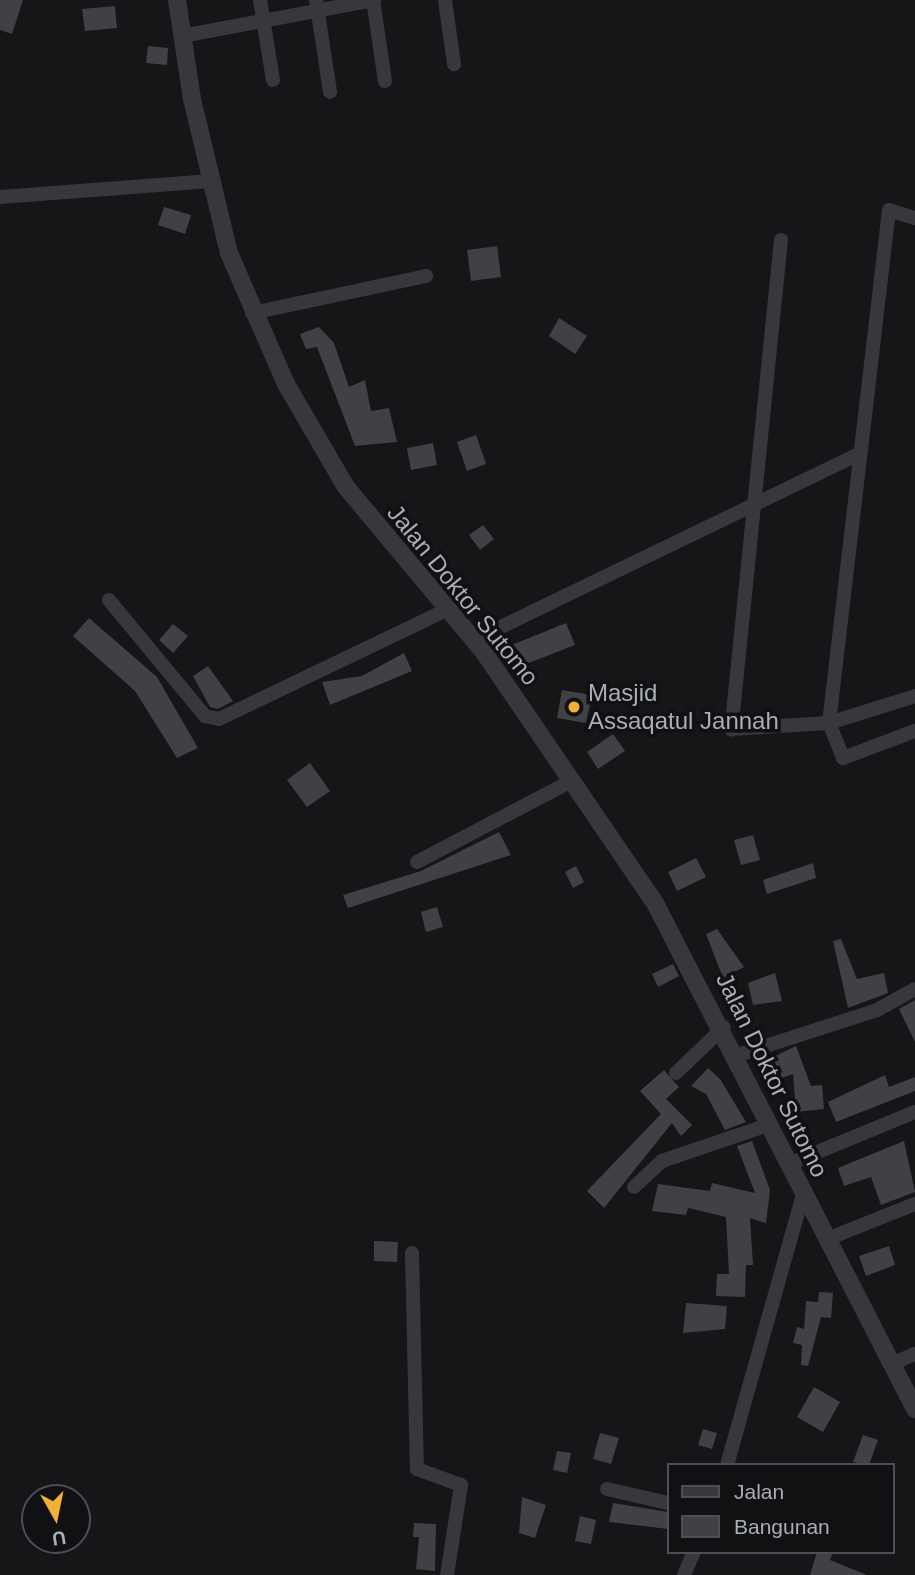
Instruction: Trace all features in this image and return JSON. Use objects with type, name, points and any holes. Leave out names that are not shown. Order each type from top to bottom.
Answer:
[{"type":"street","name":"Jalan Doktor Sutomo","points":[[177,0],[211,181],[252,313],[346,487],[474,640],[573,780],[656,905],[724,1027],[791,1163],[803,1194],[915,1409]]},
{"type":"street","points":[[260,0],[273,80]]},
{"type":"street","points":[[182,36],[263,20],[317,5],[374,0],[385,81]]},
{"type":"street","points":[[445,0],[454,64]]},
{"type":"street","points":[[317,5],[330,92]]},
{"type":"street","points":[[0,197],[211,181]]},
{"type":"street","points":[[915,218],[889,210],[856,456],[830,723],[843,758],[915,730]]},
{"type":"street","points":[[782,240],[731,729],[830,723],[915,696]]},
{"type":"street","points":[[252,313],[426,276]]},
{"type":"street","points":[[474,640],[754,508],[856,456]]},
{"type":"street","points":[[109,600],[205,716],[219,719],[447,610]]},
{"type":"street","points":[[417,862],[573,780]]},
{"type":"street","points":[[738,1055],[877,1010],[915,989]]},
{"type":"street","points":[[676,1073],[724,1027]]},
{"type":"street","points":[[791,1163],[915,1112]]},
{"type":"street","points":[[634,1187],[662,1161],[771,1124]]},
{"type":"street","points":[[728,1463],[803,1194]]},
{"type":"street","points":[[827,1239],[915,1204]]},
{"type":"street","points":[[412,1253],[417,1469],[461,1485],[447,1575]]},
{"type":"street","points":[[890,1365],[915,1354]]},
{"type":"street","points":[[607,1489],[666,1503]]},
{"type":"street","points":[[684,1575],[693,1554]]},
{"type":"building","points":[[0,0],[23,0],[12,34],[0,30]]},
{"type":"building","points":[[115,6],[117,28],[85,31],[82,9]]},
{"type":"building","points":[[148,46],[168,48],[167,65],[146,63]]},
{"type":"building","points":[[164,207],[191,215],[185,234],[158,225]]},
{"type":"building","points":[[497,246],[501,277],[471,281],[467,250]]},
{"type":"building","points":[[559,318],[587,336],[575,354],[549,336]]},
{"type":"building","points":[[319,327],[334,343],[349,387],[365,380],[371,411],[389,408],[397,442],[355,446],[317,347],[306,349],[300,334]]},
{"type":"building","points":[[476,435],[486,464],[467,471],[457,442]]},
{"type":"building","points":[[433,443],[437,465],[411,470],[407,448]]},
{"type":"building","points":[[483,525],[494,539],[480,550],[469,535]]},
{"type":"building","points":[[89,618],[157,677],[198,748],[177,758],[135,691],[73,636]]},
{"type":"building","points":[[566,623],[575,645],[516,668],[507,647]]},
{"type":"building","points":[[173,624],[188,636],[173,653],[159,640]]},
{"type":"building","points":[[404,653],[412,671],[330,705],[322,682],[362,676]]},
{"type":"building","points":[[208,666],[233,701],[218,709],[210,707],[193,676]]},
{"type":"building","name":"Masjid Assaqatul Jannah","points":[[562,690],[592,695],[586,723],[557,718]]},
{"type":"building","points":[[613,734],[625,751],[598,769],[587,752]]},
{"type":"building","points":[[310,763],[330,791],[307,807],[287,780]]},
{"type":"building","points":[[499,832],[511,855],[348,908],[343,895],[421,871]]},
{"type":"building","points":[[753,835],[760,860],[741,865],[734,840]]},
{"type":"building","points":[[696,858],[706,877],[677,891],[668,872]]},
{"type":"building","points":[[813,863],[816,878],[767,894],[763,880]]},
{"type":"building","points":[[576,866],[584,882],[573,888],[565,872]]},
{"type":"building","points":[[437,907],[443,927],[426,932],[421,912]]},
{"type":"building","points":[[717,929],[744,967],[723,978],[706,934]]},
{"type":"building","points":[[841,939],[857,979],[884,973],[888,993],[848,1008],[833,941]]},
{"type":"building","points":[[673,964],[679,976],[658,987],[652,974]]},
{"type":"building","points":[[775,973],[782,1001],[753,1005],[748,983]]},
{"type":"building","points":[[915,1000],[915,1042],[899,1009]]},
{"type":"building","points":[[796,1046],[811,1086],[822,1085],[824,1109],[796,1112],[793,1074],[776,1080],[769,1059]]},
{"type":"building","points":[[708,1068],[720,1079],[746,1122],[725,1130],[706,1094],[691,1086]]},
{"type":"building","points":[[664,1070],[679,1087],[666,1099],[692,1125],[681,1136],[672,1123],[604,1208],[587,1191],[661,1114],[640,1091]]},
{"type":"building","points":[[885,1075],[889,1087],[915,1077],[915,1091],[836,1122],[828,1102]]},
{"type":"building","points":[[752,1141],[770,1190],[766,1223],[750,1218],[753,1265],[746,1265],[745,1297],[716,1296],[717,1274],[729,1274],[726,1217],[688,1208],[686,1215],[652,1211],[658,1184],[710,1191],[712,1183],[755,1193],[737,1146]]},
{"type":"building","points":[[904,1141],[915,1192],[881,1205],[871,1177],[844,1186],[838,1168]]},
{"type":"building","points":[[374,1241],[398,1242],[397,1262],[374,1261]]},
{"type":"building","points":[[889,1246],[895,1265],[866,1276],[859,1256]]},
{"type":"building","points":[[819,1292],[833,1293],[831,1318],[821,1317],[808,1366],[801,1365],[802,1345],[793,1343],[797,1327],[804,1329],[806,1301],[818,1302]]},
{"type":"building","points":[[686,1303],[727,1306],[725,1329],[683,1333]]},
{"type":"building","points":[[814,1387],[840,1402],[823,1432],[797,1417]]},
{"type":"building","points":[[703,1429],[717,1433],[712,1449],[698,1445]]},
{"type":"building","points":[[600,1433],[619,1438],[611,1464],[593,1459]]},
{"type":"building","points":[[863,1435],[878,1440],[870,1463],[853,1462]]},
{"type":"building","points":[[557,1451],[571,1453],[567,1473],[553,1470]]},
{"type":"building","points":[[522,1497],[546,1505],[535,1538],[519,1533]]},
{"type":"building","points":[[613,1503],[666,1512],[666,1529],[609,1522]]},
{"type":"building","points":[[580,1516],[596,1520],[591,1544],[575,1541]]},
{"type":"building","points":[[414,1523],[436,1524],[435,1571],[416,1569],[419,1537],[413,1537]]},
{"type":"building","points":[[816,1554],[832,1554],[830,1560],[867,1575],[810,1575]]},
{"type":"place","name":"Masjid Assaqatul Jannah","points":[[574,707]]}]
